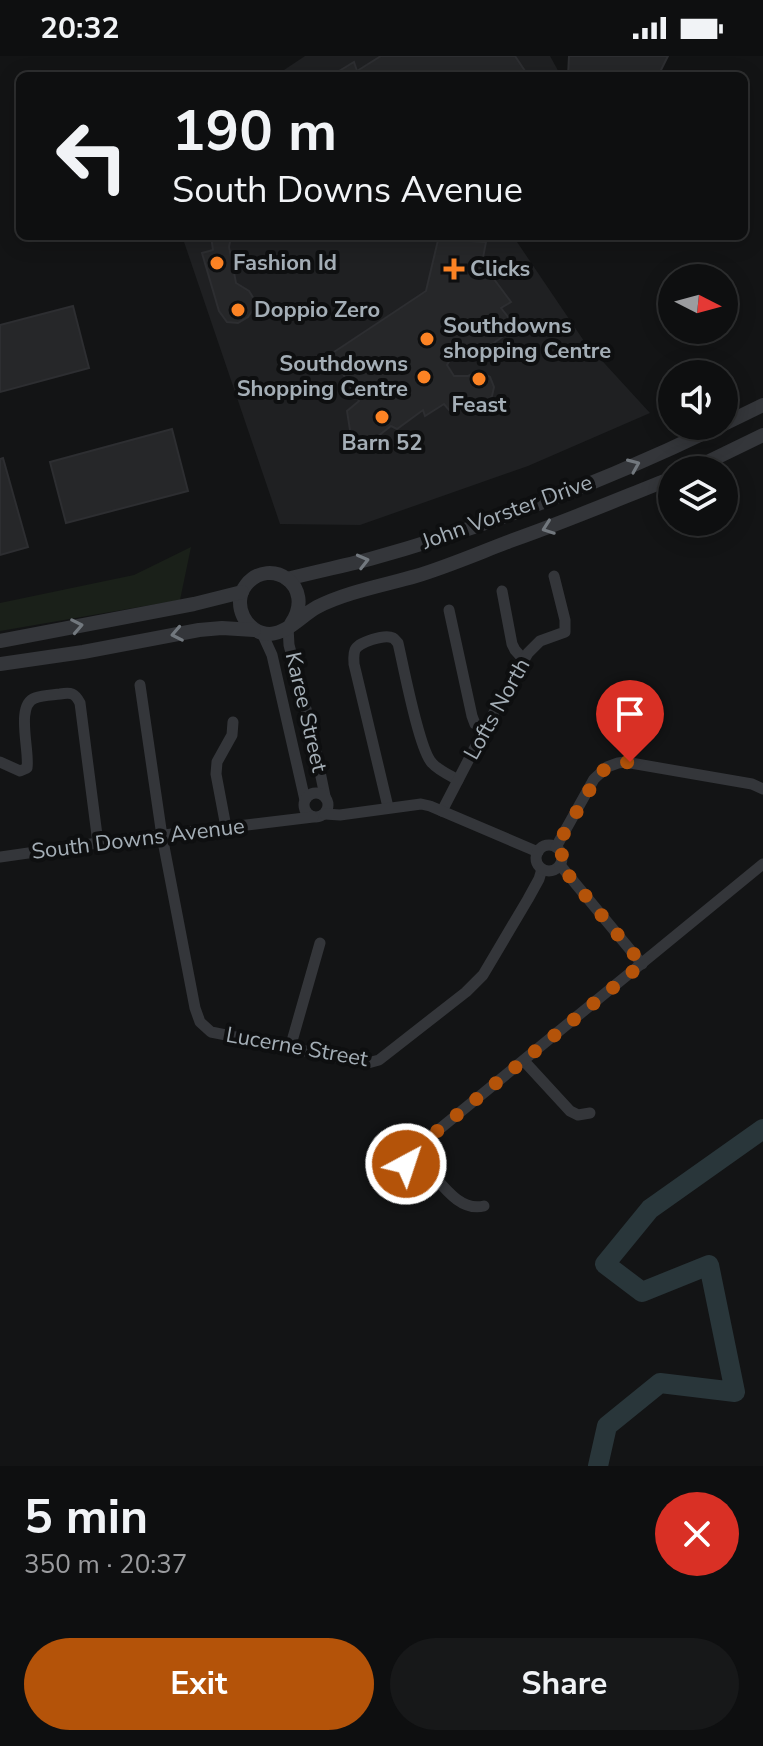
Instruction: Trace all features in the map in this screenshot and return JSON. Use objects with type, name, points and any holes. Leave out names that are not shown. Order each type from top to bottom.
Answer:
[{"type":"street","name":"John Vorster Drive","points":[[738,417],[763,405]]},
{"type":"street","points":[[720,456],[763,435]]},
{"type":"street","name":"John Vorster Drive","points":[[287,579],[369,559],[464,530],[586,485],[690,440]]},
{"type":"street","name":"John Vorster Drive","points":[[290,626],[317,607],[334,600],[420,574],[567,521],[658,484]]},
{"type":"street","points":[[0,664],[199,630],[222,628],[271,634],[280,632],[290,626],[300,606],[294,586],[276,574],[254,578],[242,592],[241,613],[246,623],[258,631]]},
{"type":"street","name":"Lofts North","points":[[442,811],[524,660],[540,641],[565,632],[554,576]]},
{"type":"street","points":[[502,591],[512,644],[524,660]]},
{"type":"street","points":[[0,641],[242,592]]},
{"type":"street","points":[[449,610],[472,716],[475,724],[484,730]]},
{"type":"street","name":"Karee Street","points":[[290,626],[289,645],[327,798]]},
{"type":"street","name":"Karee Street","points":[[258,631],[272,655],[305,803]]},
{"type":"street","points":[[388,807],[354,664],[355,650],[362,643],[388,637],[398,643],[428,759],[458,780]]},
{"type":"street","name":"Lucerne Street","points":[[140,685],[162,836],[195,1008],[200,1022],[211,1032],[361,1062],[374,1062],[385,1057],[483,975],[542,869]]},
{"type":"street","points":[[0,762],[20,771],[27,768],[24,716],[29,701],[66,693],[77,696],[98,843]]},
{"type":"street","points":[[226,827],[216,774],[217,762],[232,735],[233,722]]},
{"type":"street","points":[[289,732],[311,728]]},
{"type":"street","points":[[556,847],[594,779],[600,772],[618,763],[630,762],[752,784],[763,789]]},
{"type":"street","points":[[327,798],[329,807],[325,814],[313,817],[307,813],[305,803],[310,795],[316,793],[364,810]]},
{"type":"street","name":"South Downs Avenue","points":[[276,822],[305,803]]},
{"type":"street","points":[[325,814],[340,815],[421,804],[538,852]]},
{"type":"street","name":"South Downs Avenue","points":[[0,857],[313,817]]},
{"type":"street","points":[[546,845],[556,847],[562,855],[560,865],[552,871],[542,869],[536,859],[538,852],[546,845]]},
{"type":"street","points":[[427,1168],[416,1171],[406,1164],[405,1156],[412,1146],[420,1145],[763,864]]},
{"type":"street","points":[[560,865],[642,964]]},
{"type":"street","points":[[290,1048],[320,943]]},
{"type":"street","points":[[524,1061],[570,1111],[578,1115],[590,1113]]},
{"type":"street","points":[[420,1145],[431,1156],[427,1168]]},
{"type":"street","points":[[427,1168],[456,1200],[474,1208],[484,1206]]},
{"type":"shaded area","points":[[305,56],[550,56],[559,72],[281,72]]},
{"type":"shaded area","name":"Southdowns Shopping Centre","points":[[183,240],[516,240],[584,341],[650,413],[528,466],[360,525],[280,524]]},
{"type":"shaded area","points":[[191,547],[180,600],[0,631],[0,603],[134,575]]},
{"type":"building","points":[[381,56],[515,56],[525,71],[338,72],[354,62],[357,71]]},
{"type":"building","points":[[569,56],[668,56],[660,72],[568,72]]},
{"type":"building","name":"Southdowns shopping Centre","points":[[212,240],[230,240],[236,283],[249,291],[254,299],[254,308],[248,317],[238,323],[227,322],[219,311],[202,253],[213,250]]},
{"type":"building","name":"Southdowns shopping Centre","points":[[438,240],[486,242],[482,263],[511,302],[501,308],[516,327],[477,355],[456,350],[447,365],[454,376],[483,373],[490,377],[494,387],[492,396],[486,402],[464,400],[449,410],[444,404],[425,416],[423,410],[397,429],[391,426],[364,447],[350,430],[347,411],[359,401],[340,369],[332,370],[325,358],[426,291]]},
{"type":"building","points":[[73,306],[89,368],[0,392],[0,325]]},
{"type":"building","points":[[172,429],[188,491],[66,523],[50,462]]},
{"type":"building","points":[[3,458],[28,547],[0,555],[0,459]]},
{"type":"waterway","points":[[598,1466],[607,1426],[660,1383],[735,1392],[709,1265],[642,1292],[605,1264],[650,1209],[763,1129]]},
{"type":"place","name":"Fashion Id","points":[[217,263]]},
{"type":"place","name":"Clicks","points":[[454,269]]},
{"type":"place","name":"Doppio Zero","points":[[238,310]]},
{"type":"place","name":"Southdowns shopping Centre","points":[[427,339]]},
{"type":"place","name":"Southdowns Shopping Centre","points":[[424,377]]},
{"type":"place","name":"Feast","points":[[479,379]]},
{"type":"place","name":"Barn 52","points":[[382,417]]},
{"type":"route","points":[[406,1164],[405,1156],[412,1146],[420,1145],[642,964],[560,865],[562,855],[556,847],[600,772],[618,763],[630,762]]}]
